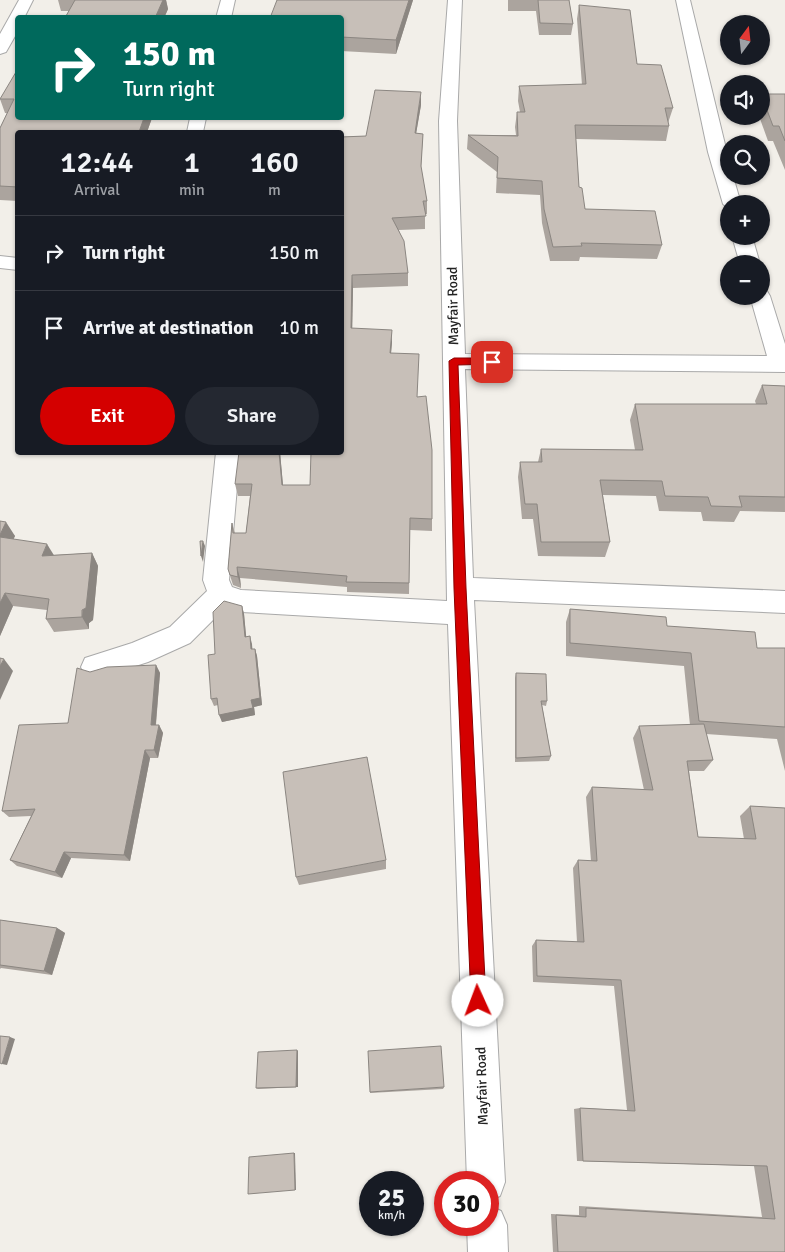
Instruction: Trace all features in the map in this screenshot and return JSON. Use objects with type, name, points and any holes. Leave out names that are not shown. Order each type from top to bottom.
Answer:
[{"type":"street","points":[[225,15],[228,0]]},
{"type":"street","name":"Mayfair Road","points":[[455,0],[448,121],[454,361],[461,601],[486,1171]]},
{"type":"street","points":[[684,0],[717,152],[729,195]]},
{"type":"street","points":[[0,12],[22,7]]},
{"type":"street","points":[[0,49],[15,20]]},
{"type":"street","points":[[0,262],[15,264]]},
{"type":"street","points":[[454,361],[783,364],[763,305]]},
{"type":"street","points":[[221,594],[216,580],[228,455]]},
{"type":"street","points":[[221,594],[241,601],[785,602]]},
{"type":"street","points":[[95,667],[138,653],[180,634],[221,594]]},
{"type":"street","points":[[487,1236],[488,1252]]},
{"type":"building","points":[[75,0],[163,0],[156,15],[67,15]]},
{"type":"building","points":[[277,0],[409,0],[396,40],[344,37],[344,15],[271,15]]},
{"type":"building","points":[[538,0],[569,0],[573,24],[540,23]]},
{"type":"building","points":[[579,5],[630,10],[637,64],[661,65],[673,108],[665,108],[669,126],[575,125],[579,187],[582,188],[585,209],[655,211],[662,245],[581,243],[582,246],[553,247],[544,209],[542,181],[497,178],[498,157],[468,135],[518,136],[517,112],[525,112],[519,86],[586,84]]},
{"type":"building","points":[[15,74],[15,120],[143,120],[140,130],[15,130],[15,187],[0,186],[0,128],[14,99],[0,99]]},
{"type":"building","points":[[375,90],[421,92],[415,133],[423,134],[421,166],[427,201],[423,201],[426,216],[392,218],[404,241],[408,273],[352,275],[351,328],[392,330],[390,353],[419,354],[417,397],[426,396],[432,450],[432,519],[410,518],[409,583],[346,582],[347,576],[237,567],[238,577],[230,575],[228,569],[232,523],[233,533],[246,533],[252,484],[235,484],[239,455],[279,455],[282,485],[310,485],[311,455],[344,455],[344,137],[366,136]]},
{"type":"building","points":[[770,94],[785,94],[785,141],[779,126],[773,126],[770,118]]},
{"type":"building","points":[[762,385],[785,386],[785,497],[739,496],[742,507],[711,506],[708,497],[665,496],[662,481],[600,480],[610,542],[541,542],[537,504],[525,504],[520,462],[542,462],[541,449],[643,450],[635,404],[767,404]]},
{"type":"building","points":[[0,521],[6,522],[0,535]]},
{"type":"building","points":[[0,537],[47,544],[42,556],[92,553],[86,608],[82,610],[82,617],[46,619],[49,599],[5,593],[0,603]]},
{"type":"building","points":[[200,541],[203,541],[201,556]]},
{"type":"building","points":[[224,601],[242,606],[245,637],[250,636],[251,649],[255,649],[260,698],[251,700],[253,708],[219,715],[217,698],[211,699],[208,655],[215,654],[213,612]]},
{"type":"building","points":[[570,609],[666,617],[667,626],[755,632],[757,648],[785,648],[785,727],[699,721],[691,653],[570,643]]},
{"type":"building","points":[[0,658],[4,659],[0,666]]},
{"type":"building","points":[[156,665],[151,725],[159,725],[154,750],[145,750],[124,855],[64,852],[55,872],[10,860],[35,809],[2,811],[19,725],[68,723],[77,668],[90,672],[107,667]]},
{"type":"building","points":[[516,673],[546,674],[547,701],[541,701],[551,756],[516,758]]},
{"type":"building","points":[[704,724],[713,760],[687,761],[698,837],[756,839],[750,806],[785,808],[785,1252],[558,1252],[556,1215],[586,1217],[586,1208],[775,1219],[767,1166],[583,1161],[580,1108],[635,1111],[621,980],[537,976],[536,940],[584,942],[578,860],[597,861],[592,787],[653,790],[639,726]]},
{"type":"building","points":[[367,757],[386,860],[296,877],[283,772]]},
{"type":"building","points":[[0,920],[57,928],[44,971],[0,965]]},
{"type":"building","points":[[0,1036],[10,1037],[2,1064],[0,1063]]},
{"type":"building","points":[[441,1046],[444,1087],[370,1092],[368,1051]]},
{"type":"building","points":[[297,1050],[296,1087],[256,1088],[258,1052]]},
{"type":"building","points":[[294,1153],[295,1190],[248,1194],[249,1157]]},
{"type":"route","points":[[478,1001],[460,588],[454,361],[492,362]]}]
